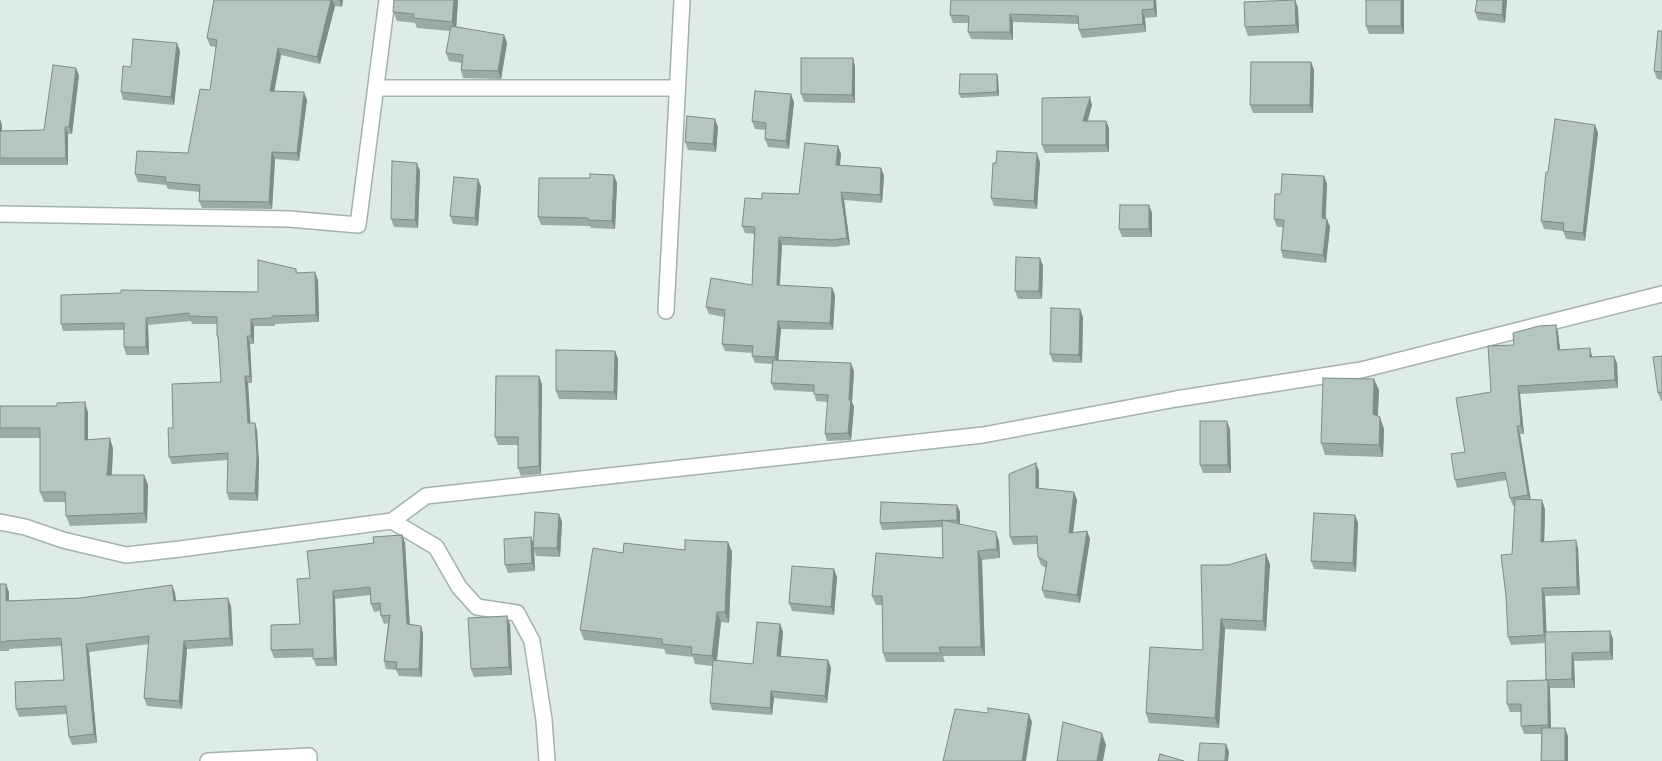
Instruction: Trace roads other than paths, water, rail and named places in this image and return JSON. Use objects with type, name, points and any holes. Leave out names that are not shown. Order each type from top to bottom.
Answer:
[{"type":"street","points":[[0,214],[289,219],[358,225],[387,0]]},
{"type":"street","points":[[666,311],[682,0]]},
{"type":"street","points":[[376,88],[677,88]]},
{"type":"street","points":[[0,522],[25,527],[63,540],[126,554],[180,550],[392,521],[426,496],[983,435],[1176,399],[1361,370],[1662,294]]},
{"type":"street","points":[[392,521],[436,547],[460,587],[477,607],[517,613],[532,641],[544,720],[547,761]]},
{"type":"street","points":[[208,761],[309,756],[309,761]]}]
